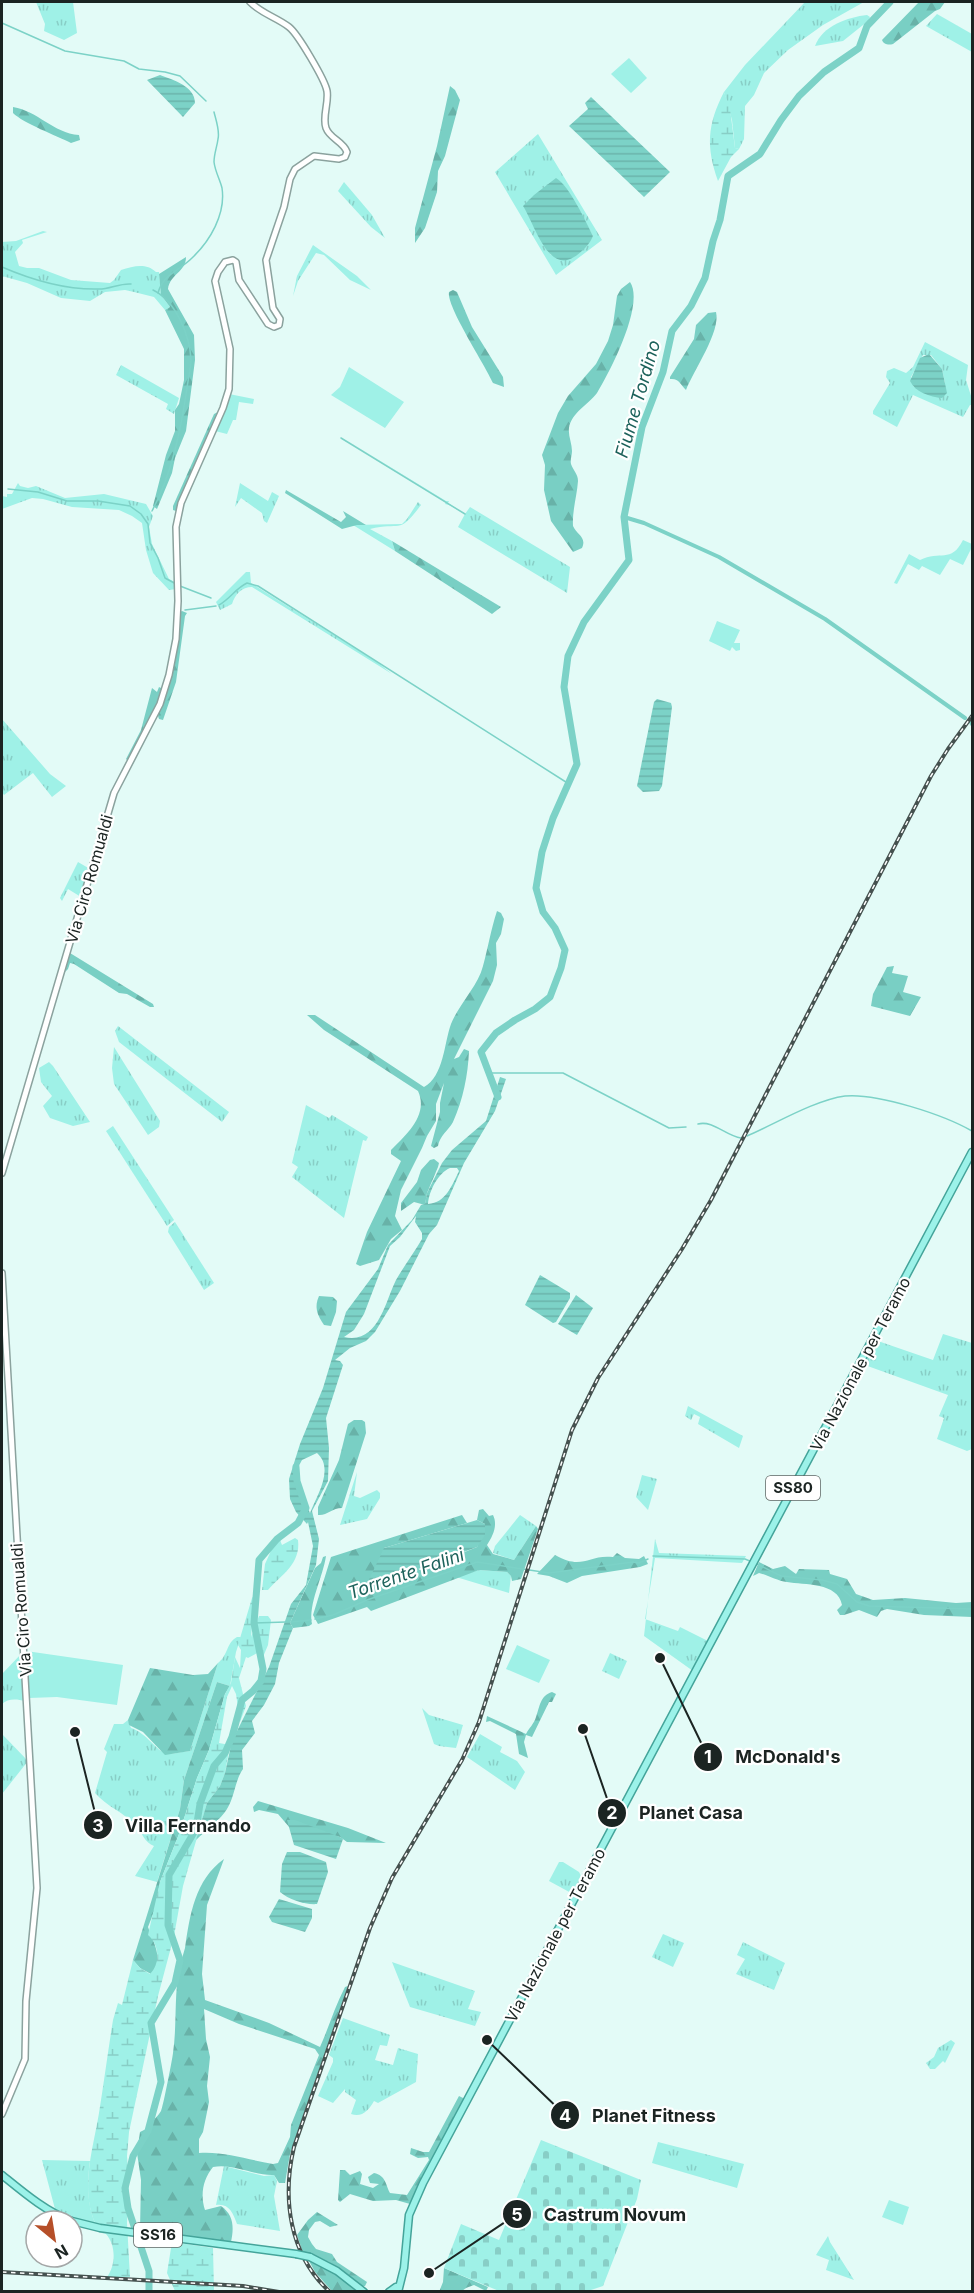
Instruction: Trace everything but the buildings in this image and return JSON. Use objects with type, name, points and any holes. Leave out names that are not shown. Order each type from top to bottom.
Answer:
[{"type":"main road","name":"Via Ciro Romualdi","points":[[2,1173],[114,793],[160,704],[169,675],[176,639],[176,526],[181,503],[230,389],[230,349],[215,281],[218,272],[225,262],[233,260],[236,262],[238,280],[268,324],[278,326],[280,319],[273,308],[266,260],[284,207],[290,179],[295,169],[314,156],[339,159],[345,157],[347,152],[338,140],[329,135],[325,125],[327,91],[322,78],[296,34],[249,2]]},
{"type":"main road","name":"Via Nazionale per Teramo","points":[[395,2289],[405,2265],[409,2215],[419,2190],[972,1152]]},
{"type":"main road","name":"Via Ciro Romualdi","points":[[2,1273],[37,1852],[37,1888],[26,2001],[26,2059],[2,2114]]},
{"type":"main road","name":"SS16","points":[[2,2175],[49,2209]]},
{"type":"main road","name":"SS16","points":[[84,2224],[310,2257],[337,2271],[362,2290]]},
{"type":"main road","points":[[362,2290],[371,2292]]},
{"type":"green space","points":[[36,2],[73,2],[77,33],[64,40],[44,31],[45,24]]},
{"type":"green space","points":[[805,2],[864,2],[823,25],[788,50],[764,73],[754,95],[745,106],[744,139],[739,149],[735,148],[732,120],[724,92],[745,65]]},
{"type":"green space","points":[[919,2],[945,2],[940,9],[893,44],[884,43],[882,40]]},
{"type":"green space","points":[[937,14],[972,34],[972,52],[926,26]]},
{"type":"green space","points":[[867,15],[870,17],[868,21],[843,41],[815,46],[823,33],[830,28],[852,18]]},
{"type":"green space","points":[[629,58],[647,78],[631,93],[611,74]]},
{"type":"green space","points":[[450,86],[460,100],[445,156],[438,171],[437,192],[425,228],[415,243],[415,228]]},
{"type":"green space","points":[[724,92],[730,109],[735,148],[739,149],[731,157],[718,181],[711,157],[710,136],[714,115]]},
{"type":"green space","points":[[13,107],[22,109],[61,130],[79,135],[80,140],[71,143],[32,125],[13,113]]},
{"type":"green space","points":[[538,134],[602,240],[556,275],[495,172]],"holes":[[[565,187],[593,236],[587,245],[551,255],[524,206]]]},
{"type":"green space","points":[[344,182],[372,215],[385,238],[371,227],[338,191]]},
{"type":"green space","points":[[43,231],[47,232],[22,240],[23,243],[15,252],[19,266],[39,268],[71,280],[110,283],[121,270],[148,267],[159,272],[161,295],[170,307],[165,310],[154,297],[125,290],[105,292],[90,301],[61,298],[27,283],[2,276],[2,242],[16,241]]},
{"type":"green space","points":[[313,245],[357,276],[371,290],[350,280],[324,255],[316,253],[298,281],[293,296],[297,276]]},
{"type":"green space","points":[[186,257],[168,289],[194,335],[195,360],[186,431],[157,509],[153,506],[166,455],[175,431],[175,410],[179,404],[184,380],[184,349],[165,310],[170,307],[161,295],[159,274]]},
{"type":"green space","points":[[630,282],[633,306],[624,338],[597,393],[570,423],[571,464],[578,481],[573,526],[583,541],[582,548],[573,552],[551,521],[544,490],[545,465],[542,455],[558,413],[568,396],[596,364],[608,341],[617,296],[621,289]]},
{"type":"green space","points":[[453,290],[457,292],[472,327],[503,377],[504,387],[493,383],[460,322],[450,299],[449,292]]},
{"type":"green space","points":[[716,312],[715,329],[711,340],[686,390],[677,380],[670,379],[670,377],[694,339],[696,325],[708,313]]},
{"type":"green space","points":[[925,342],[968,365],[966,380],[972,405],[963,417],[913,395],[897,427],[873,414],[890,383],[886,377],[887,371],[894,368],[906,373],[913,367]],"holes":[[[923,355],[931,355],[942,369],[945,383],[914,387],[911,377]]]},
{"type":"green space","points":[[121,365],[179,398],[174,414],[166,409],[168,404],[116,375]]},
{"type":"green space","points":[[349,367],[404,402],[385,428],[331,395],[340,387]]},
{"type":"green space","points":[[229,394],[254,399],[253,404],[239,402],[236,420],[233,420],[227,434],[215,431]]},
{"type":"green space","points":[[220,411],[176,511],[173,510],[214,414]]},
{"type":"green space","points":[[341,437],[449,501],[448,503],[465,514],[445,504],[446,502]]},
{"type":"green space","points":[[18,483],[28,488],[36,486],[65,498],[104,494],[146,504],[153,516],[149,527],[152,544],[169,579],[175,582],[176,589],[169,590],[153,573],[146,550],[142,523],[132,516],[119,510],[72,507],[32,498],[2,509],[2,496],[7,497],[7,494],[12,494]]},
{"type":"green space","points":[[240,483],[268,501],[272,492],[279,496],[267,523],[262,513],[241,498],[235,507]]},
{"type":"green space","points":[[286,490],[341,522],[346,517],[343,511],[366,525],[342,529],[285,493]]},
{"type":"green space","points":[[418,502],[421,505],[403,524],[370,529],[392,541],[395,551],[353,525],[402,524]]},
{"type":"green space","points":[[470,507],[570,567],[567,593],[458,527]]},
{"type":"green space","points":[[963,540],[972,544],[972,547],[963,565],[950,559],[940,575],[922,566],[919,570],[908,564],[897,584],[894,583],[909,554],[920,560],[949,554],[959,547]]},
{"type":"green space","points":[[392,541],[501,607],[492,614],[395,551]]},
{"type":"green space","points":[[246,572],[250,572],[251,583],[377,662],[392,674],[252,587],[242,590],[232,604],[220,610],[216,602]]},
{"type":"green space","points":[[182,611],[187,613],[176,682],[163,720],[158,716],[165,695]]},
{"type":"green space","points":[[717,621],[740,630],[734,643],[740,643],[740,650],[736,651],[732,647],[730,651],[709,641]]},
{"type":"green space","points":[[159,687],[163,689],[156,707],[129,762],[126,759],[141,730],[152,688],[157,692]]},
{"type":"green space","points":[[2,719],[50,774],[66,786],[52,797],[33,773],[4,795],[2,792]]},
{"type":"green space","points":[[78,862],[90,869],[81,897],[68,889],[62,901],[60,898]]},
{"type":"green space","points":[[497,911],[504,919],[501,934],[496,943],[497,965],[493,981],[454,1059],[459,1057],[464,1049],[469,1051],[464,1087],[457,1114],[440,1139],[438,1146],[434,1148],[431,1146],[440,1112],[444,1083],[436,1104],[436,1121],[401,1190],[395,1216],[402,1230],[391,1239],[379,1260],[360,1266],[356,1264],[367,1232],[401,1161],[391,1154],[391,1150],[414,1124],[421,1108],[421,1100],[418,1091],[324,1030],[307,1015],[315,1015],[424,1087],[436,1075],[451,1024],[481,973]]},
{"type":"green space","points":[[70,953],[153,1004],[154,1007],[127,994],[119,993],[74,964],[70,963],[65,972]]},
{"type":"green space","points":[[894,966],[892,973],[908,976],[903,992],[921,997],[910,1016],[871,1006],[873,994],[887,967]]},
{"type":"green space","points":[[118,1026],[229,1112],[222,1122],[119,1042],[115,1031]]},
{"type":"green space","points":[[114,1047],[160,1121],[159,1127],[148,1135],[114,1084],[112,1068]]},
{"type":"green space","points":[[49,1062],[90,1122],[73,1126],[50,1118],[43,1106],[52,1096],[41,1082],[39,1068]]},
{"type":"green space","points":[[306,1105],[329,1118],[332,1115],[368,1137],[366,1141],[363,1140],[344,1218],[292,1177],[298,1167],[292,1163]]},
{"type":"green space","points":[[113,1126],[174,1220],[167,1226],[106,1131]]},
{"type":"green space","points":[[434,1159],[439,1163],[427,1193],[425,1205],[414,1202],[401,1211],[401,1203],[417,1182],[421,1170],[430,1160]]},
{"type":"green space","points":[[175,1222],[214,1283],[204,1290],[168,1232],[169,1227]]},
{"type":"green space","points":[[319,1296],[333,1297],[337,1301],[331,1326],[324,1325],[318,1314]]},
{"type":"green space","points":[[943,1334],[972,1343],[972,1449],[967,1451],[937,1439],[944,1418],[939,1416],[948,1395],[862,1364],[875,1340],[933,1360]]},
{"type":"green space","points":[[688,1406],[743,1436],[739,1448],[698,1424],[700,1417],[694,1414],[691,1420],[685,1416]]},
{"type":"green space","points":[[354,1420],[365,1422],[366,1433],[342,1508],[318,1515],[318,1507],[339,1460],[348,1424]]},
{"type":"green space","points":[[357,1472],[354,1496],[360,1498],[377,1490],[380,1498],[367,1519],[340,1525]]},
{"type":"green space","points":[[642,1475],[657,1479],[648,1510],[636,1497]]},
{"type":"green space","points":[[483,1509],[489,1516],[493,1515],[495,1523],[487,1545],[493,1554],[514,1560],[536,1526],[538,1529],[521,1579],[512,1581],[507,1572],[479,1570],[371,1611],[367,1607],[318,1624],[313,1615],[331,1557],[462,1515],[467,1523],[384,1548],[420,1570],[477,1547],[485,1524],[477,1520],[479,1510]]},
{"type":"green space","points":[[520,1515],[536,1526],[514,1560],[493,1553],[495,1546]]},
{"type":"green space","points":[[278,1535],[282,1545],[295,1538],[298,1540],[296,1556],[289,1568],[268,1590],[262,1590],[265,1564]]},
{"type":"green space","points":[[655,1539],[659,1553],[746,1556],[742,1563],[655,1558],[648,1601]]},
{"type":"green space","points":[[617,1553],[625,1558],[639,1559],[644,1556],[648,1564],[582,1576],[567,1583],[537,1574],[555,1555],[565,1560],[579,1562],[613,1557]]},
{"type":"green space","points":[[326,1556],[312,1608],[312,1624],[293,1628],[290,1623],[315,1568]]},
{"type":"green space","points":[[759,1562],[773,1569],[785,1566],[796,1574],[799,1569],[829,1570],[830,1574],[847,1579],[856,1594],[873,1600],[905,1598],[956,1603],[972,1602],[972,1617],[924,1615],[887,1609],[881,1611],[877,1617],[859,1610],[840,1615],[837,1610],[842,1605],[834,1592],[827,1588],[783,1581],[759,1573],[753,1576]]},
{"type":"green space","points":[[479,1570],[507,1572],[511,1576],[509,1593],[456,1577]]},
{"type":"green space","points":[[255,1594],[251,1637],[259,1616],[268,1616],[271,1620],[268,1645],[263,1657],[261,1651],[246,1657],[239,1678],[246,1706],[240,1722],[236,1694],[232,1686],[227,1697],[219,1743],[230,1745],[225,1773],[220,1786],[207,1803],[183,1886],[174,1936],[158,1996],[129,2132],[127,2223],[130,2277],[107,2277],[113,2261],[112,2244],[106,2234],[98,2232],[101,2224],[95,2223],[88,2196],[88,2182],[113,2020],[118,2003],[122,2005],[133,1960],[150,1974],[156,1965],[156,1948],[148,1935],[160,1882],[209,1750],[225,1694],[231,1683],[235,1657],[240,1668],[241,1650],[238,1645]]},
{"type":"green space","points":[[646,1619],[678,1631],[680,1627],[708,1641],[693,1671],[644,1636]]},
{"type":"green space","points":[[237,1637],[241,1637],[230,1686],[217,1682],[184,1780],[180,1809],[157,1882],[135,1876],[154,1846],[146,1840],[131,1821],[95,1793],[107,1752],[104,1749],[114,1724],[123,1724],[128,1720],[131,1728],[137,1730],[163,1752],[172,1754],[190,1751],[218,1663]]},
{"type":"green space","points":[[517,1645],[550,1660],[539,1683],[506,1669]]},
{"type":"green space","points":[[26,1651],[123,1665],[117,1705],[57,1697],[29,1698]]},
{"type":"green space","points":[[22,1653],[25,1701],[13,1700],[2,1704],[2,1674]]},
{"type":"green space","points":[[610,1653],[627,1661],[619,1679],[602,1671]]},
{"type":"green space","points":[[218,1663],[190,1751],[165,1755],[143,1732],[129,1725],[128,1720],[150,1668],[193,1675],[208,1674]]},
{"type":"green space","points":[[217,1682],[230,1686],[225,1694],[209,1750],[160,1882],[155,1909],[148,1927],[158,1957],[151,1974],[140,1968],[133,1960],[180,1809],[184,1780]]},
{"type":"green space","points":[[552,1692],[556,1694],[552,1702],[549,1702],[532,1737],[526,1735],[524,1742],[528,1758],[519,1754],[516,1734],[490,1721],[486,1722],[487,1716],[526,1734],[543,1699]]},
{"type":"green space","points":[[422,1708],[429,1715],[463,1725],[456,1748],[434,1744]]},
{"type":"green space","points":[[2,1734],[28,1761],[2,1794]]},
{"type":"green space","points":[[480,1734],[502,1747],[500,1752],[517,1761],[525,1772],[515,1790],[467,1757]]},
{"type":"green space","points":[[258,1801],[348,1828],[386,1843],[347,1842],[340,1837],[290,1826],[290,1828],[278,1814],[259,1810],[254,1812],[253,1807]]},
{"type":"green space","points":[[224,1859],[207,1905],[202,1974],[205,2000],[269,2023],[320,2047],[341,1994],[348,1986],[290,2154],[285,2183],[279,2183],[274,2175],[221,2166],[213,2167],[207,2177],[203,2193],[205,2210],[221,2206],[228,2213],[233,2227],[231,2242],[140,2230],[141,2180],[137,2153],[140,2132],[152,2126],[162,2108],[173,2053],[177,1980],[189,1923],[200,1887],[214,1867]],"holes":[[[204,2009],[239,2024],[315,2049],[319,2055],[291,2125],[290,2137],[278,2163],[217,2153],[199,2153],[199,2139],[203,2132],[209,2102],[207,2086],[210,2057]]]},
{"type":"green space","points":[[559,1862],[579,1872],[582,1878],[573,1894],[549,1881]]},
{"type":"green space","points":[[663,1934],[684,1943],[673,1967],[652,1957]]},
{"type":"green space","points":[[743,1942],[785,1963],[774,1990],[736,1974],[745,1959],[737,1955]]},
{"type":"green space","points":[[392,1962],[475,1991],[468,2009],[481,2012],[475,2026],[410,2007]]},
{"type":"green space","points":[[343,2018],[390,2035],[387,2046],[380,2045],[375,2060],[393,2065],[398,2048],[418,2054],[416,2082],[378,2103],[374,2101],[367,2110],[359,2115],[351,2114],[356,2100],[345,2092],[345,2089],[333,2103],[318,2096],[333,2062],[333,2058],[329,2055]]},
{"type":"green space","points":[[951,2040],[955,2043],[945,2063],[943,2061],[935,2069],[930,2069],[926,2063],[934,2057],[938,2048]]},
{"type":"green space","points":[[459,2096],[467,2100],[410,2204],[396,2200],[373,2201],[350,2194],[340,2202],[338,2200],[340,2170],[345,2170],[350,2175],[360,2171],[362,2174],[360,2184],[373,2188],[379,2184],[370,2183],[368,2177],[374,2173],[378,2174],[385,2180],[390,2193],[407,2195],[429,2160],[428,2157],[418,2158],[410,2154],[411,2148],[429,2152]]},
{"type":"green space","points":[[541,2140],[641,2180],[637,2199],[603,2286],[588,2291],[499,2291],[444,2268],[461,2224],[499,2240]]},
{"type":"green space","points":[[658,2142],[744,2164],[737,2188],[652,2163]]},
{"type":"green space","points":[[42,2160],[90,2161],[88,2193],[95,2223],[84,2221],[84,2209],[55,2209]]},
{"type":"green space","points":[[224,2166],[264,2176],[274,2175],[277,2181],[274,2196],[280,2231],[237,2224],[227,2207],[216,2205]]},
{"type":"green space","points":[[889,2200],[909,2207],[903,2225],[882,2217]]},
{"type":"green space","points":[[317,2212],[338,2225],[330,2227],[320,2221],[315,2222],[309,2230],[308,2237],[312,2244],[316,2249],[332,2254],[337,2262],[367,2282],[365,2286],[361,2286],[329,2262],[303,2253],[297,2235]]},
{"type":"green space","points":[[828,2236],[854,2280],[826,2270],[829,2260],[816,2255]]},
{"type":"green space","points":[[172,2242],[213,2248],[214,2291],[175,2291],[167,2273]]},
{"type":"green space","points":[[308,2259],[331,2269],[357,2291],[332,2291],[315,2272]]},
{"type":"green space","points":[[444,2268],[488,2287],[486,2291],[474,2285],[462,2291],[439,2292],[443,2282]]},
{"type":"shaded area","points":[[160,75],[182,84],[194,97],[195,103],[183,117],[147,80]]},
{"type":"shaded area","points":[[591,97],[670,172],[644,197],[569,126],[588,109],[585,103]]},
{"type":"shaded area","points":[[556,178],[572,196],[593,236],[580,253],[565,260],[557,259],[549,253],[523,206]]},
{"type":"shaded area","points":[[929,354],[942,369],[947,393],[942,398],[923,393],[910,381],[920,358]]},
{"type":"shaded area","points":[[657,699],[671,703],[672,707],[662,786],[659,791],[643,792],[637,786],[654,702]]},
{"type":"shaded area","points":[[500,1077],[506,1079],[495,1111],[464,1163],[437,1225],[429,1234],[400,1291],[375,1332],[366,1341],[350,1348],[335,1360],[340,1361],[343,1365],[326,1418],[329,1448],[328,1481],[312,1511],[319,1539],[316,1565],[290,1623],[293,1628],[279,1663],[275,1684],[252,1721],[255,1733],[242,1750],[243,1769],[230,1804],[196,1840],[207,1803],[220,1786],[232,1741],[269,1667],[291,1604],[306,1585],[313,1546],[308,1522],[307,1524],[296,1512],[290,1499],[289,1479],[300,1444],[323,1388],[346,1312],[378,1269],[388,1245],[412,1220],[421,1205],[425,1204],[427,1193],[442,1163],[452,1150],[486,1121]],"holes":[[[450,1168],[457,1168],[459,1171],[451,1187],[444,1197],[428,1204],[435,1183]],[[416,1216],[415,1222],[422,1233],[422,1239],[396,1280],[379,1320],[365,1335],[356,1338],[344,1337],[354,1330],[364,1314],[390,1246]],[[317,1453],[324,1467],[323,1483],[310,1513],[297,1481],[298,1468],[302,1460]]]},
{"type":"shaded area","points":[[540,1275],[570,1293],[570,1298],[556,1322],[553,1323],[525,1305]]},
{"type":"shaded area","points":[[576,1295],[593,1308],[577,1335],[558,1324]]},
{"type":"shaded area","points":[[477,1520],[485,1524],[485,1535],[477,1547],[370,1587],[367,1584],[384,1548]]},
{"type":"shaded area","points":[[287,1820],[295,1820],[343,1839],[336,1859],[294,1845]]},
{"type":"shaded area","points":[[287,1852],[300,1852],[326,1862],[328,1872],[317,1904],[298,1901],[280,1892],[282,1864]]},
{"type":"shaded area","points":[[279,1899],[312,1909],[312,1918],[305,1932],[272,1922],[269,1917]]},
{"type":"waterway","name":"Fiume Tordino","points":[[498,1097],[481,1052],[496,1033],[550,997],[561,968],[565,950],[555,928],[543,912],[536,888],[542,852],[553,818],[577,764],[564,687],[568,656],[584,622],[629,560],[624,517],[642,427],[663,372],[672,331],[691,306],[705,278],[720,220],[728,176],[760,154],[799,96],[824,72],[859,48],[867,26],[890,2]]},
{"type":"waterway","points":[[2,23],[65,51],[124,61],[139,69],[180,76],[206,101]]},
{"type":"waterway","points":[[158,293],[164,281],[205,244],[222,208],[222,188],[214,162],[218,136],[214,112]]},
{"type":"waterway","points":[[2,267],[37,280],[74,288],[103,289],[131,284]]},
{"type":"waterway","points":[[152,511],[175,451],[191,360],[188,340],[180,320],[168,302],[153,290]]},
{"type":"waterway","points":[[341,438],[465,514]]},
{"type":"waterway","points":[[8,489],[38,492],[67,501],[98,501],[130,506],[141,514],[148,524],[150,543],[165,578],[176,584]]},
{"type":"waterway","points":[[624,517],[644,523],[719,557],[825,619],[965,718]]},
{"type":"waterway","points":[[219,605],[247,583],[258,586],[569,784]]},
{"type":"waterway","points":[[180,586],[211,598]]},
{"type":"waterway","points":[[185,610],[216,606]]},
{"type":"waterway","points":[[488,1073],[563,1073],[669,1128],[686,1127]]},
{"type":"waterway","points":[[747,1136],[808,1107],[845,1096],[875,1098],[910,1106],[945,1118],[972,1131]]},
{"type":"waterway","points":[[698,1124],[709,1124],[741,1138]]},
{"type":"waterway","name":"Fiume Tordino","points":[[149,2292],[149,2271],[128,2208],[125,2188],[133,2156],[148,2131],[161,2082],[151,2023],[175,1983],[180,1960],[168,1925],[169,1875],[196,1829],[200,1804],[214,1766],[225,1753],[232,1737],[242,1700],[261,1681],[263,1669],[254,1623],[259,1560],[277,1539],[298,1523],[306,1508],[297,1481],[296,1467]]},
{"type":"waterway","name":"Torrente Falini","points":[[653,1556],[745,1559],[752,1562]]},
{"type":"waterway","name":"Torrente Falini","points":[[315,1619],[333,1615],[367,1600],[477,1562],[549,1573],[639,1563],[648,1559]]},
{"type":"waterway","name":"Torrente Falini","points":[[757,1564],[781,1576],[822,1580],[837,1584],[857,1602],[869,1606],[972,1609]]},
{"type":"waterway","name":"Torrente Falini","points":[[291,1622],[311,1620]]},
{"type":"waterway","name":"Torrente Falini","points":[[254,1623],[286,1622]]},
{"type":"railway","points":[[330,2292],[305,2261],[292,2225],[289,2186],[294,2147],[370,1928],[392,1878],[462,1760],[479,1722],[572,1430],[598,1378],[711,1200],[931,776],[972,716]]},
{"type":"railway","points":[[2,2272],[243,2286],[279,2292]]},
{"type":"place","name":"McDonald's","points":[[660,1658]]},
{"type":"place","name":"Planet Casa","points":[[583,1729]]},
{"type":"place","name":"Villa Fernando","points":[[75,1732]]},
{"type":"place","name":"Planet Fitness","points":[[487,2040]]},
{"type":"place","name":"Castrum Novum","points":[[429,2273]]}]
